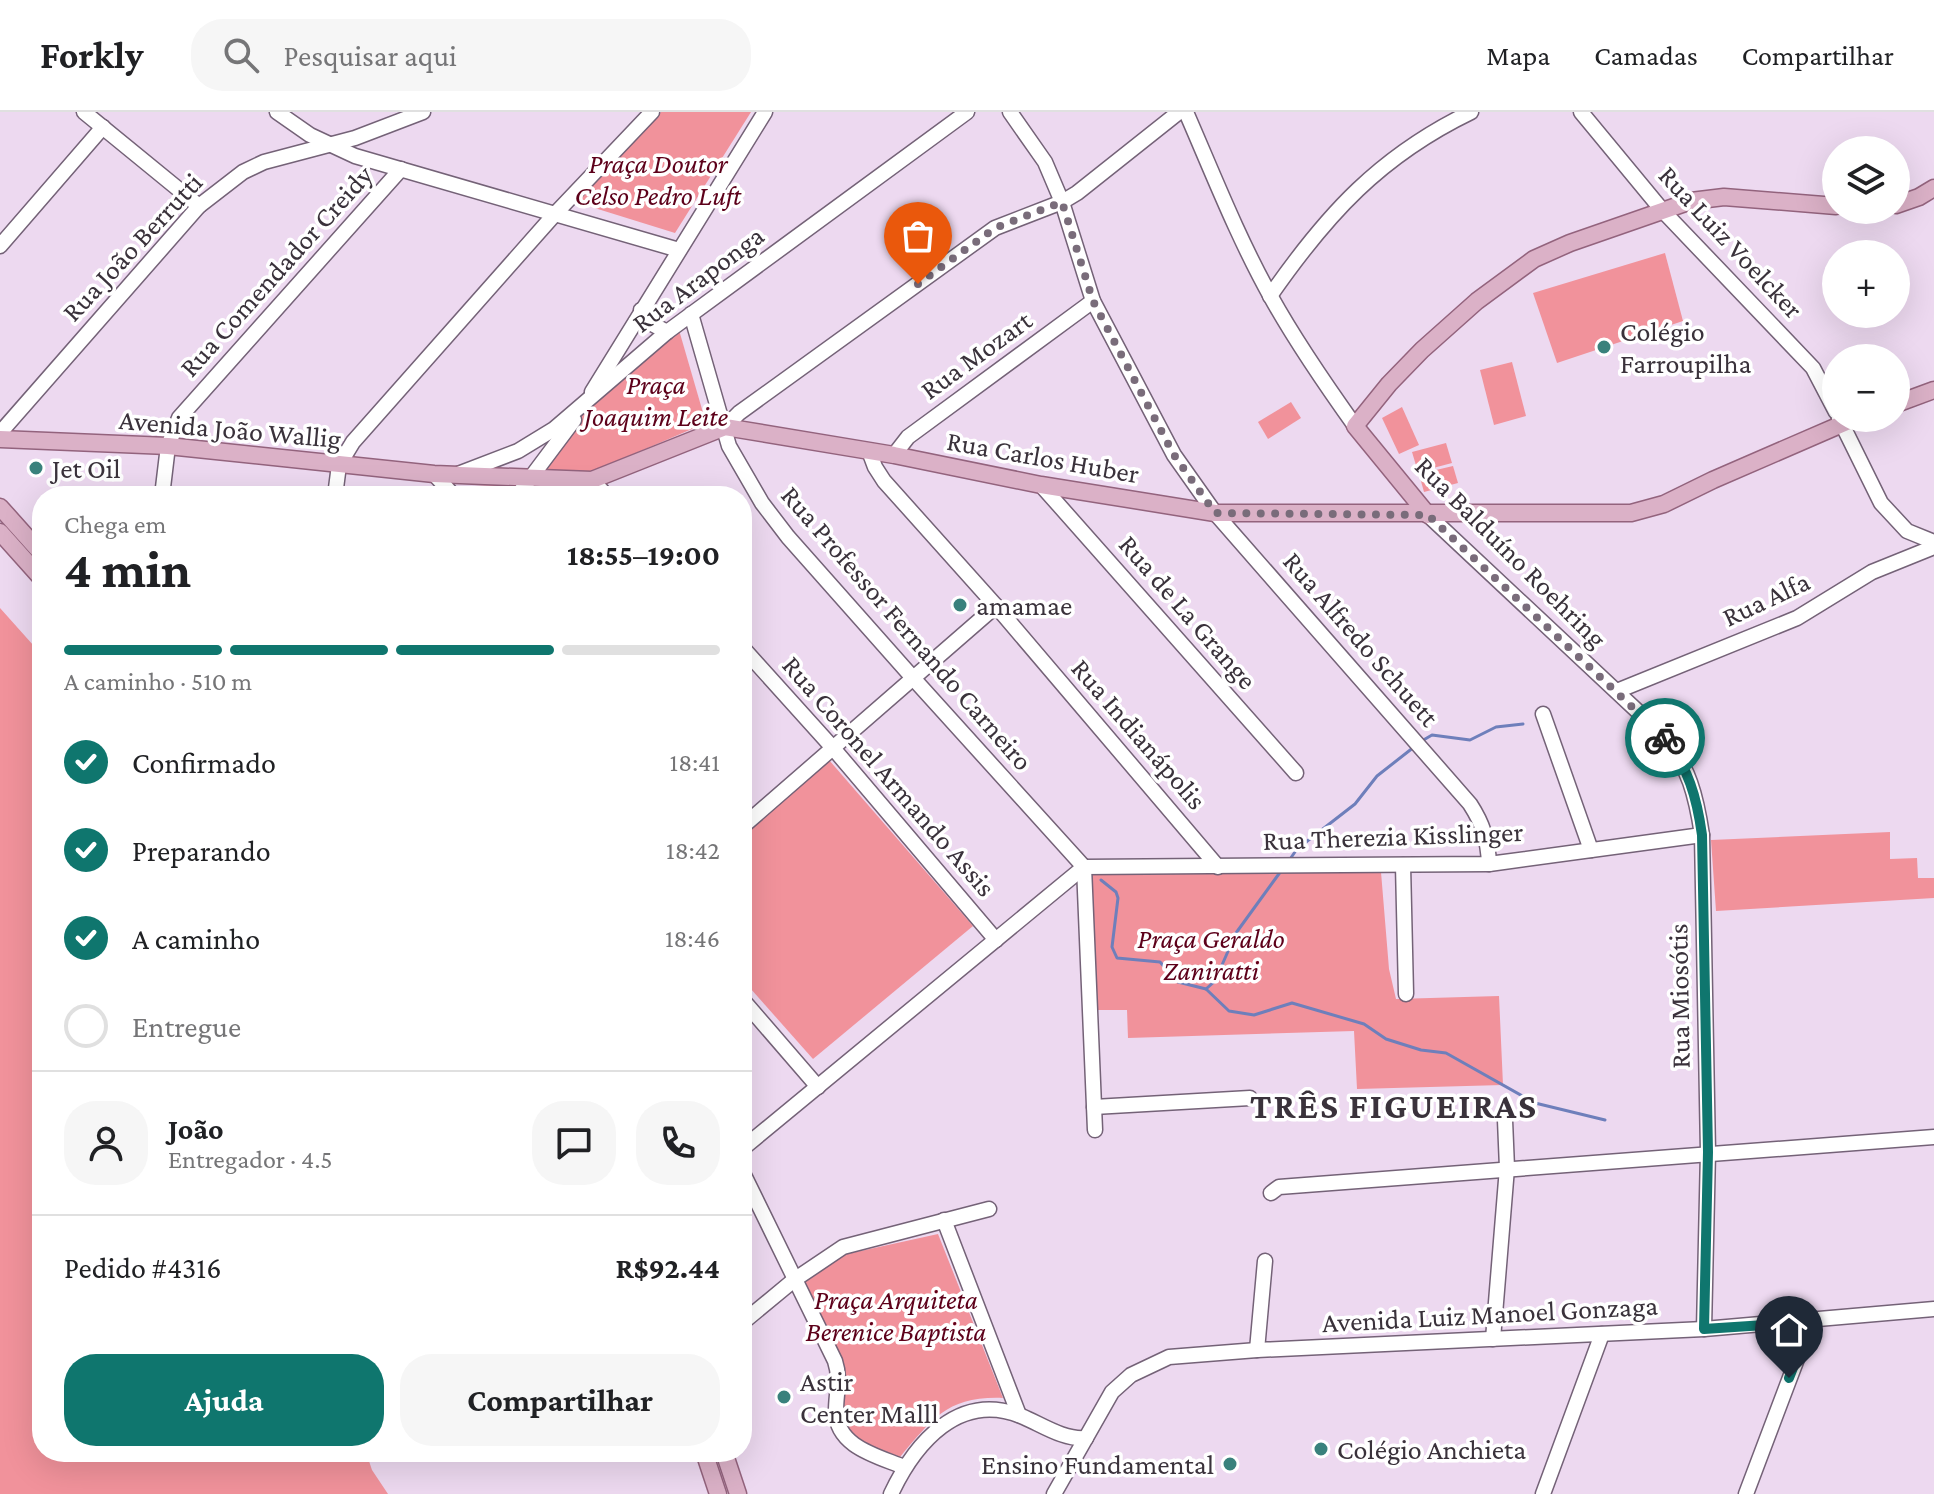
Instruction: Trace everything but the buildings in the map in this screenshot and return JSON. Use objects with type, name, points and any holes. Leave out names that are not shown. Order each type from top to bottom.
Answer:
[{"type":"main road","points":[[1910,200],[1934,188]]},
{"type":"main road","points":[[1355,426],[1422,350],[1477,301],[1534,259],[1570,243],[1691,201],[1724,197],[1822,205]]},
{"type":"main road","points":[[1910,399],[1934,390]]},
{"type":"main road","name":"Rua Balduíno Roehring","points":[[1355,426],[1428,515]]},
{"type":"main road","points":[[454,475],[592,480],[725,427]]},
{"type":"main road","name":"Rua Carlos Huber","points":[[725,427],[894,455],[1041,485],[1215,513],[1428,515],[1631,513],[1653,508],[1822,428]]},
{"type":"main road","name":"Avenida João Wallig","points":[[0,439],[168,446],[454,475]]},
{"type":"main road","points":[[0,507],[32,543]]},
{"type":"main road","points":[[0,532],[32,568]]},
{"type":"main road","points":[[707,1462],[718,1494]]},
{"type":"main road","points":[[727,1462],[736,1493]]},
{"type":"street","points":[[84,112],[199,206]]},
{"type":"street","points":[[277,112],[310,135],[355,156],[679,250]]},
{"type":"street","name":"Rua João Berrutti","points":[[0,433],[199,206],[243,172],[264,162],[330,145],[423,112]]},
{"type":"street","points":[[336,486],[339,465],[353,442],[554,215],[652,112]]},
{"type":"street","points":[[525,486],[585,404],[765,112]]},
{"type":"street","name":"Rua Araponga","points":[[454,475],[518,451],[554,429],[667,332],[967,112]]},
{"type":"street","name":"Rua Alfredo Schuett","points":[[1010,112],[1041,155],[1062,202],[1093,301],[1174,455],[1215,513],[1470,804],[1482,823],[1488,842],[1489,864]]},
{"type":"street","points":[[725,427],[739,413],[995,228],[1077,193],[1179,112]]},
{"type":"street","name":"Rua Balduíno Roehring","points":[[1186,112],[1270,296],[1308,360],[1355,426]]},
{"type":"street","points":[[1270,296],[1307,242],[1375,173],[1443,126],[1471,112]]},
{"type":"street","name":"Rua Luiz Voelcker","points":[[1581,112],[1662,210],[1813,368],[1822,383]]},
{"type":"street","points":[[0,246],[103,127]]},
{"type":"street","name":"Rua Comendador Creidy","points":[[163,486],[168,446],[179,418],[401,169]]},
{"type":"street","name":"Rua Mozart","points":[[894,455],[908,437],[1093,301]]},
{"type":"street","points":[[641,310],[652,324],[667,332]]},
{"type":"street","name":"Rua Professor Fernando Carneiro","points":[[691,314],[729,446],[762,503],[788,537],[1084,867]]},
{"type":"street","name":"Rua Luiz Voelcker","points":[[1849,432],[1881,503],[1907,531],[1934,545]]},
{"type":"street","name":"Rua Indianápolis","points":[[869,451],[884,481],[996,606],[1218,867]]},
{"type":"street","points":[[434,474],[445,486]]},
{"type":"street","points":[[580,486],[592,480],[598,486]]},
{"type":"street","name":"Rua de La Grange","points":[[1041,485],[1296,773]]},
{"type":"street","name":"Rua Balduíno Roehring","points":[[1428,515],[1617,691]]},
{"type":"street","name":"Rua Alfa","points":[[1617,691],[1797,618],[1872,572],[1934,545]]},
{"type":"street","points":[[752,818],[996,606]]},
{"type":"street","name":"Rua Coronel Armando Assis","points":[[752,658],[833,748],[996,940]]},
{"type":"street","points":[[1603,678],[1637,684]]},
{"type":"street","name":"Rua Miosótis","points":[[1617,691],[1664,736],[1684,764],[1699,812],[1708,1152],[1704,1329]]},
{"type":"street","points":[[1543,714],[1591,850]]},
{"type":"street","name":"Rua Therezia Kisslinger","points":[[1084,867],[1489,864],[1702,835]]},
{"type":"street","points":[[1403,865],[1406,994]]},
{"type":"street","points":[[752,1141],[1084,867]]},
{"type":"street","points":[[1084,867],[1095,1130]]},
{"type":"street","points":[[752,1011],[818,1087]]},
{"type":"street","points":[[1094,1107],[1250,1098]]},
{"type":"street","points":[[1493,1339],[1507,1168],[1505,1120]]},
{"type":"street","points":[[1271,1193],[1279,1187],[1934,1137]]},
{"type":"street","points":[[752,1192],[838,1371],[836,1416],[842,1432],[855,1446],[904,1467]]},
{"type":"street","points":[[752,1315],[794,1280],[843,1247],[989,1209]]},
{"type":"street","points":[[944,1220],[1019,1415]]},
{"type":"street","points":[[1257,1350],[1265,1261]]},
{"type":"street","points":[[774,1296],[790,1297],[807,1306]]},
{"type":"street","name":"Avenida Luiz Manoel Gonzaga","points":[[1054,1494],[1112,1392],[1144,1367],[1169,1357],[1704,1329],[1934,1309]]},
{"type":"street","points":[[1746,1494],[1811,1322]]},
{"type":"street","points":[[1543,1494],[1602,1334]]},
{"type":"street","points":[[891,1494],[904,1467],[933,1433],[968,1413],[992,1408],[1019,1415],[1073,1438],[1090,1432]]},
{"type":"street","points":[[1046,1427],[1077,1452]]},
{"type":"green space","name":"Praça Doutor Celso Pedro Luft","points":[[661,112],[751,112],[675,233],[572,201]]},
{"type":"green space","points":[[1665,253],[1683,321],[1557,363],[1533,293]]},
{"type":"green space","name":"Praça Joaquim Leite","points":[[679,330],[706,423],[594,471],[543,472],[593,399]]},
{"type":"green space","points":[[1512,362],[1526,416],[1494,425],[1480,370]]},
{"type":"green space","points":[[1291,402],[1301,418],[1268,439],[1258,422]]},
{"type":"green space","points":[[1402,407],[1419,445],[1399,454],[1382,418]]},
{"type":"green space","points":[[1446,443],[1452,463],[1418,472],[1412,452]]},
{"type":"green space","points":[[1453,466],[1458,483],[1424,492],[1419,474]]},
{"type":"green space","points":[[525,484],[523,486],[476,486]]},
{"type":"green space","points":[[0,608],[32,644],[32,1462],[369,1462],[388,1494],[0,1494]]},
{"type":"green space","points":[[829,760],[973,926],[813,1059],[752,990],[752,828]]},
{"type":"green space","points":[[1890,832],[1890,859],[1917,858],[1918,878],[1934,878],[1934,898],[1716,911],[1711,840]]},
{"type":"green space","name":"Praça Geraldo Zaniratti","points":[[1381,872],[1389,969],[1396,999],[1499,996],[1503,1085],[1357,1089],[1354,1031],[1128,1038],[1127,1010],[1096,1010],[1089,873]]},
{"type":"green space","name":"Praça Arquiteta Berenice Baptista","points":[[938,1234],[1003,1398],[968,1401],[943,1412],[900,1457],[857,1437],[847,1426],[843,1412],[843,1365],[801,1281],[847,1254]]},
{"type":"waterway","points":[[1420,742],[1432,735],[1470,740],[1496,727],[1523,724]]},
{"type":"waterway","points":[[1288,862],[1297,849],[1355,804],[1377,776],[1414,747]]},
{"type":"waterway","points":[[1101,880],[1116,892],[1118,898],[1112,947],[1117,958],[1160,962],[1178,982],[1206,989],[1215,981],[1236,933],[1281,871]]},
{"type":"waterway","points":[[1206,989],[1229,1011],[1254,1015],[1292,1003],[1364,1024],[1386,1039],[1421,1050],[1446,1053],[1535,1103],[1605,1120]]},
{"type":"way so far","points":[[918,284],[995,228],[1062,202],[1093,301],[1174,455],[1215,513],[1428,515],[1665,738]]},
{"type":"place","name":"Colégio Farroupilha","points":[[1604,347]]},
{"type":"place","name":"Jet Oil","points":[[36,468]]},
{"type":"place","name":"amamae","points":[[960,605]]},
{"type":"place","name":"Astir Center Malll","points":[[784,1397]]},
{"type":"place","name":"Colégio Anchieta","points":[[1321,1449]]},
{"type":"place","name":"Ensino Fundamental","points":[[1230,1464]]},
{"type":"district","name":"TRÊS FIGUEIRAS","points":[[1394,1106]]},
{"type":"route","points":[[1665,738],[1684,764],[1693,788],[1702,835],[1708,1152],[1704,1329],[1811,1322],[1789,1378]]}]
